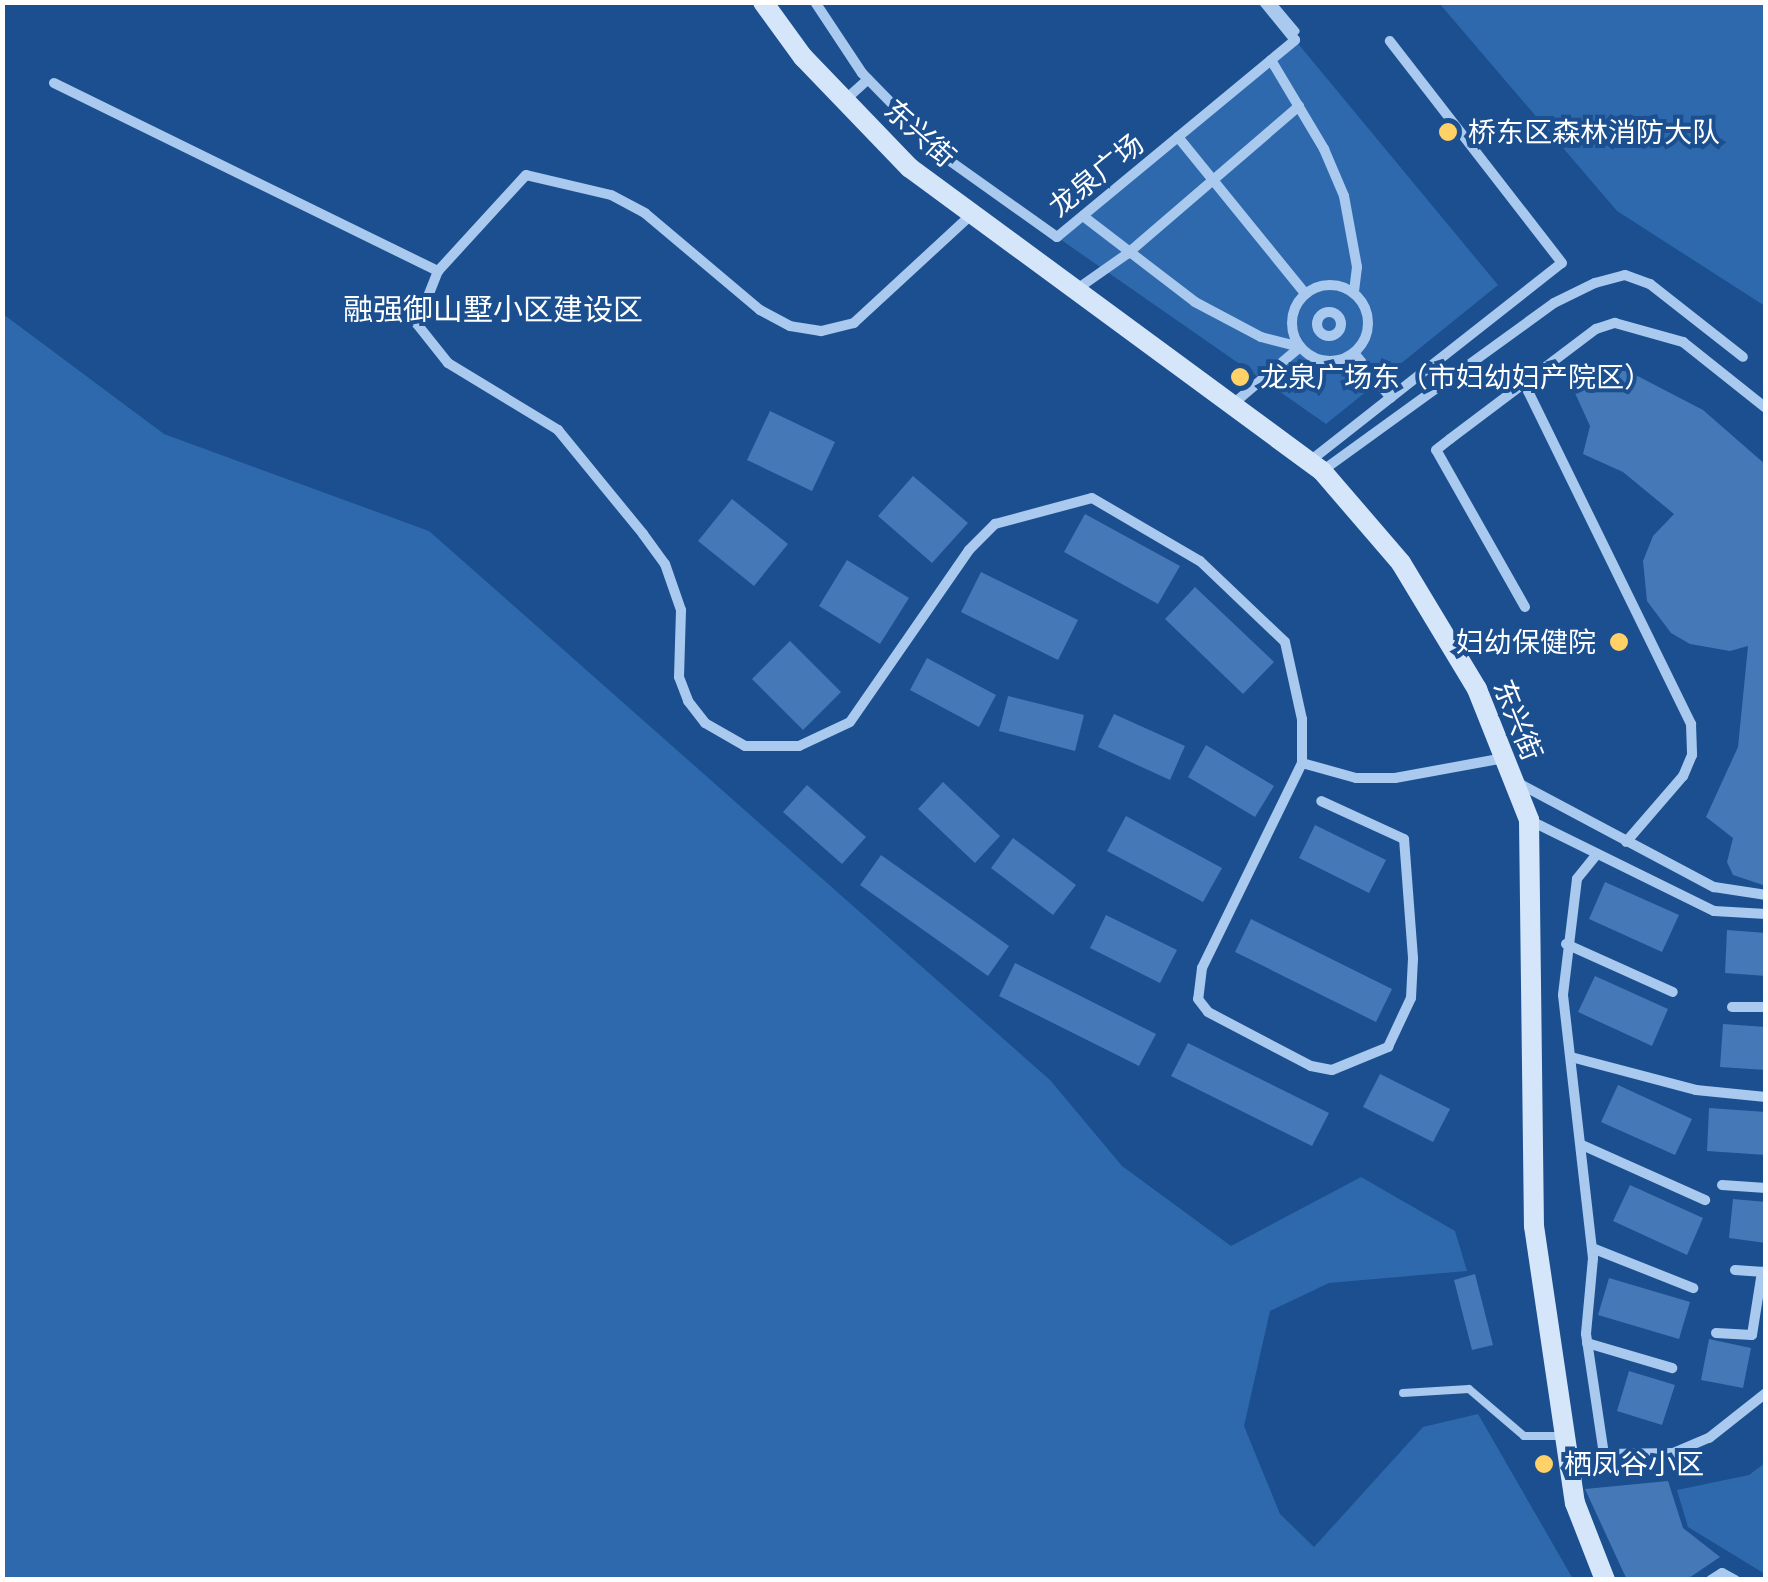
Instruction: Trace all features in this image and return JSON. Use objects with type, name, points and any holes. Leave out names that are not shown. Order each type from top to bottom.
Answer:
[{"type":"street","name":"东兴街","points":[[763,2],[845,100],[910,168],[1316,466],[1401,563],[1477,689],[1528,820],[1534,1226],[1570,1472],[1606,1580]]},
{"type":"street","name":"龙泉广场","points":[[815,2],[868,79],[942,156],[1057,236],[1271,60]]},
{"type":"street","points":[[1268,2],[1295,40],[1271,60],[1344,196],[1357,267],[1354,293],[1368,323],[1354,353]]},
{"type":"street","points":[[1316,466],[1391,398],[1562,263],[1390,41]]},
{"type":"street","points":[[845,100],[868,79]]},
{"type":"street","points":[[54,83],[438,271]]},
{"type":"street","points":[[1077,288],[1127,254],[1299,106]]},
{"type":"street","points":[[1178,137],[1306,293]]},
{"type":"street","points":[[972,213],[854,322],[821,331],[790,326],[760,310],[645,213],[550,176],[526,175],[438,271],[417,324],[430,346],[558,430],[643,534],[665,564],[681,610],[679,678],[688,701],[721,735],[768,749],[829,736],[872,696],[982,535],[996,524],[1092,498],[1200,561],[1285,642],[1302,718],[1302,763],[1202,968],[1198,999],[1208,1012],[1311,1066],[1332,1070],[1388,1047],[1410,998],[1413,958],[1404,839],[1321,800]]},
{"type":"street","points":[[1083,216],[1127,254],[1233,323],[1300,346],[1324,361],[1354,353]]},
{"type":"street","points":[[1316,466],[1554,303],[1595,283],[1625,275],[1650,284],[1743,357]]},
{"type":"street","points":[[1300,346],[1291,321],[1306,293],[1327,284],[1354,293]]},
{"type":"street","points":[[1525,607],[1436,450],[1615,322],[1683,342],[1766,408]]},
{"type":"street","points":[[1233,404],[1300,346]]},
{"type":"street","points":[[1354,353],[1391,398]]},
{"type":"street","points":[[1524,384],[1691,724],[1692,755],[1683,776],[1626,842]]},
{"type":"street","points":[[1302,763],[1356,778],[1395,778],[1504,758]]},
{"type":"street","points":[[1513,780],[1714,887],[1766,895]]},
{"type":"street","points":[[1528,820],[1714,911],[1766,914]]},
{"type":"street","points":[[1570,1472],[1600,1468],[1604,1454],[1587,1343],[1592,1248],[1563,995],[1576,879],[1597,854]]},
{"type":"street","points":[[1566,944],[1673,992]]},
{"type":"street","points":[[1732,1006],[1766,1007]]},
{"type":"street","points":[[1572,1057],[1696,1090],[1766,1097]]},
{"type":"street","points":[[1582,1145],[1704,1200]]},
{"type":"street","points":[[1722,1185],[1766,1188]]},
{"type":"street","points":[[1592,1248],[1694,1288]]},
{"type":"street","points":[[1716,1334],[1752,1335],[1764,1272],[1735,1270]]},
{"type":"street","points":[[1587,1343],[1672,1368]]},
{"type":"street","points":[[1604,1454],[1673,1453],[1710,1438],[1766,1393]]},
{"type":"street","points":[[1711,1580],[1722,1573],[1735,1580]]},
{"type":"lane","points":[[1268,2],[1295,31]]},
{"type":"lane","points":[[1403,1393],[1469,1388],[1524,1436],[1564,1436]]},
{"type":"shaded area","points":[[1439,3],[1765,3],[1765,306],[1617,211]]},
{"type":"shaded area","points":[[1295,40],[1498,285],[1326,424],[1057,237]]},
{"type":"shaded area","points":[[3,314],[164,434],[429,531],[1050,1080],[1122,1166],[1231,1246],[1361,1177],[1455,1231],[1467,1271],[1329,1283],[1270,1311],[1244,1426],[1280,1514],[1314,1547],[1423,1427],[1478,1414],[1573,1579],[3,1579]]},
{"type":"shaded area","points":[[1765,1463],[1765,1574],[1688,1527],[1677,1490],[1749,1475]]},
{"type":"building","points":[[1607,367],[1626,370],[1703,410],[1766,465],[1763,885],[1733,875],[1727,862],[1733,838],[1706,817],[1738,747],[1748,646],[1730,651],[1690,644],[1671,633],[1647,601],[1643,561],[1653,536],[1674,514],[1623,472],[1583,454],[1590,426],[1575,393],[1592,371]]},
{"type":"building","points":[[770,411],[835,442],[812,491],[747,460]]},
{"type":"building","points":[[913,476],[968,523],[932,563],[878,516]]},
{"type":"building","points":[[732,499],[788,544],[754,586],[698,541]]},
{"type":"building","points":[[1085,514],[1180,566],[1158,604],[1064,552]]},
{"type":"building","points":[[847,560],[909,598],[880,644],[819,606]]},
{"type":"building","points":[[981,572],[1078,620],[1058,660],[961,612]]},
{"type":"building","points":[[1195,587],[1274,662],[1243,694],[1165,619]]},
{"type":"building","points":[[790,641],[841,692],[803,730],[752,679]]},
{"type":"building","points":[[927,658],[996,695],[979,727],[910,690]]},
{"type":"building","points":[[1008,696],[1084,715],[1075,751],[999,731]]},
{"type":"building","points":[[1114,714],[1185,746],[1170,780],[1098,747]]},
{"type":"building","points":[[1206,745],[1274,786],[1255,817],[1188,777]]},
{"type":"building","points":[[943,782],[1000,836],[975,863],[918,809]]},
{"type":"building","points":[[807,785],[866,837],[842,864],[783,812]]},
{"type":"building","points":[[1126,816],[1222,868],[1203,902],[1107,851]]},
{"type":"building","points":[[1315,825],[1386,860],[1369,893],[1299,858]]},
{"type":"building","points":[[1013,838],[1076,885],[1053,915],[991,868]]},
{"type":"building","points":[[881,855],[1009,946],[988,976],[860,885]]},
{"type":"building","points":[[1605,882],[1679,915],[1662,952],[1589,919]]},
{"type":"building","points":[[1106,915],[1177,950],[1160,983],[1090,948]]},
{"type":"building","points":[[1251,919],[1392,989],[1376,1022],[1235,952]]},
{"type":"building","points":[[1727,930],[1766,933],[1766,976],[1725,973]]},
{"type":"building","points":[[1015,963],[1156,1034],[1139,1066],[999,996]]},
{"type":"building","points":[[1595,976],[1668,1009],[1652,1046],[1578,1012]]},
{"type":"building","points":[[1723,1024],[1766,1027],[1766,1070],[1720,1067]]},
{"type":"building","points":[[1188,1043],[1329,1113],[1312,1146],[1171,1076]]},
{"type":"building","points":[[1380,1074],[1450,1109],[1433,1142],[1363,1107]]},
{"type":"building","points":[[1618,1085],[1692,1119],[1675,1155],[1601,1122]]},
{"type":"building","points":[[1709,1108],[1766,1112],[1766,1155],[1707,1151]]},
{"type":"building","points":[[1630,1185],[1703,1218],[1687,1255],[1613,1221]]},
{"type":"building","points":[[1733,1199],[1766,1202],[1766,1243],[1729,1238]]},
{"type":"building","points":[[1475,1274],[1493,1345],[1472,1350],[1454,1280]]},
{"type":"building","points":[[1609,1278],[1690,1302],[1679,1339],[1598,1315]]},
{"type":"building","points":[[1709,1339],[1751,1348],[1743,1388],[1701,1380]]},
{"type":"building","points":[[1629,1371],[1675,1385],[1662,1425],[1617,1411]]},
{"type":"building","points":[[1668,1481],[1683,1528],[1720,1557],[1686,1580],[1627,1580],[1585,1489]]},
{"type":"place","name":"桥东区森林消防大队","points":[[1448,132]]},
{"type":"place","name":"龙泉广场东（市妇幼妇产院区）","points":[[1240,377]]},
{"type":"place","name":"妇幼保健院","points":[[1619,642]]},
{"type":"place","name":"栖凤谷小区","points":[[1544,1464]]},
{"type":"district","name":"融强御山墅小区建设区","points":[[493,309]]}]
